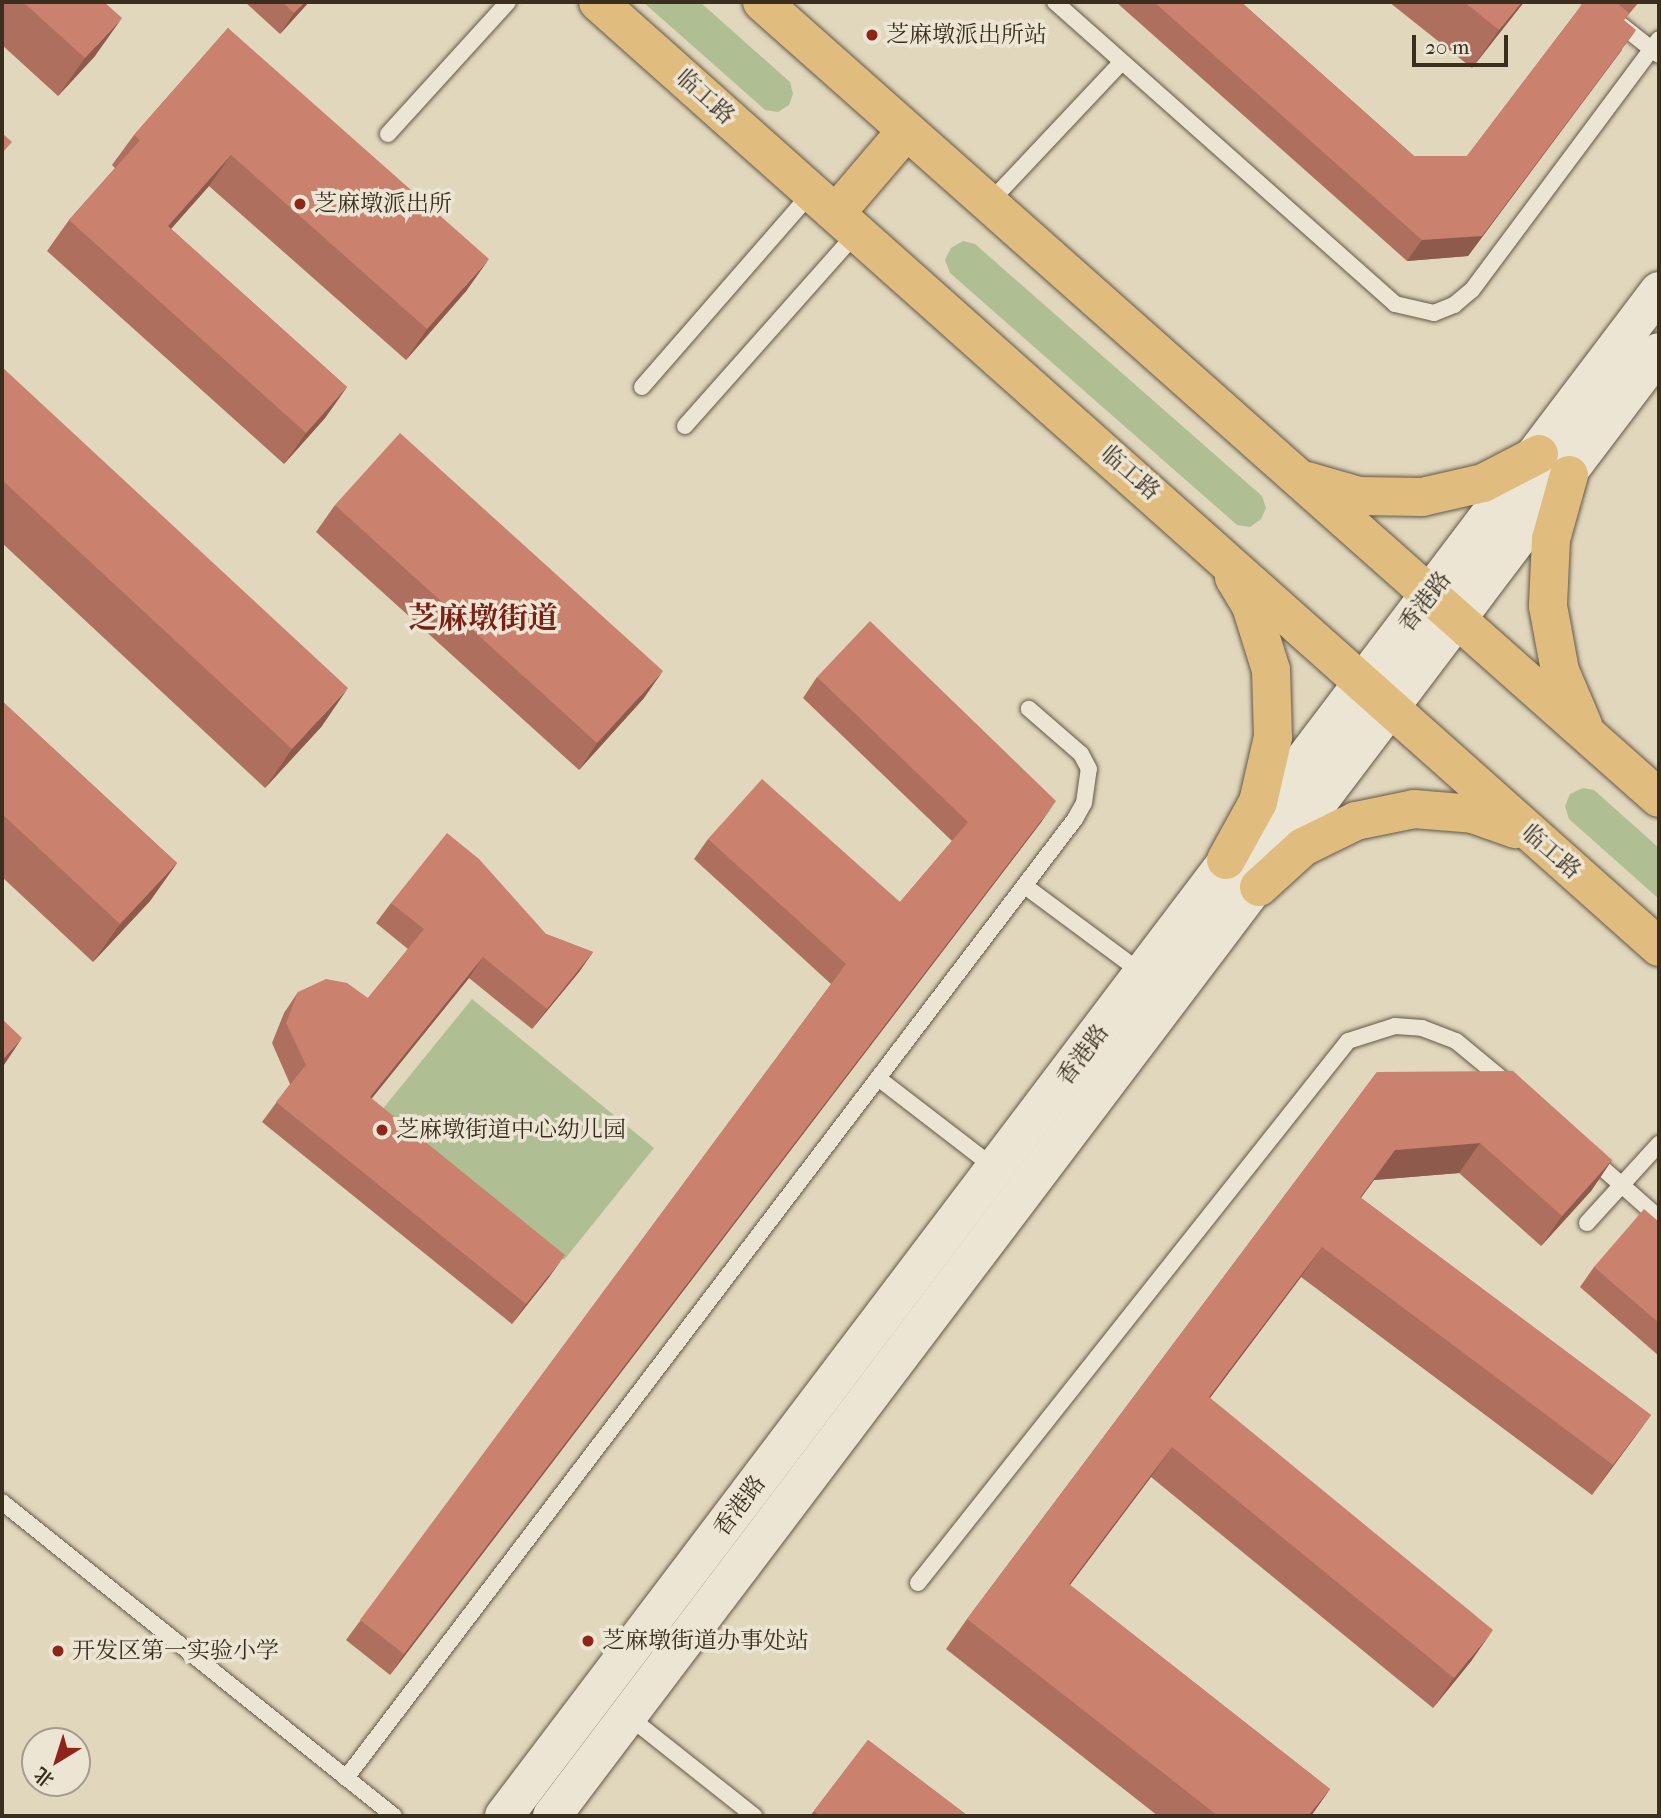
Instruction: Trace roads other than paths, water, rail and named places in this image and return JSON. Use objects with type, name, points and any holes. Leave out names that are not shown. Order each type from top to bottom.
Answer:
[{"type":"main road","name":"临工路","points":[[598,2],[1216,549],[1529,834],[1659,947]]},
{"type":"main road","points":[[762,2],[1659,798]]},
{"type":"main road","points":[[835,212],[906,131]]},
{"type":"main road","name":"香港路","points":[[552,1816],[1460,621],[1659,291]]},
{"type":"main road","name":"香港路","points":[[503,1816],[1144,974],[1226,860],[1430,595],[1659,352]]},
{"type":"main road","points":[[1299,479],[1359,496],[1422,497],[1554,465],[1548,606],[1560,671],[1587,733]]},
{"type":"main road","points":[[1216,549],[1251,606],[1271,670],[1273,737],[1258,802],[1226,860]]},
{"type":"main road","points":[[1259,887],[1303,847],[1356,821],[1414,809],[1473,814],[1529,834]]},
{"type":"lane","points":[[388,134],[508,2]]},
{"type":"lane","points":[[1055,2],[1395,304],[1434,313],[1454,305],[1472,290],[1657,48],[1592,2]]},
{"type":"lane","points":[[988,204],[1122,62]]},
{"type":"lane","points":[[642,387],[835,212]]},
{"type":"lane","points":[[685,426],[835,212]]},
{"type":"lane","points":[[346,1778],[1025,886],[1084,803],[1088,769],[1081,754],[1028,709]]},
{"type":"lane","points":[[1025,886],[1144,974]]},
{"type":"lane","points":[[918,1583],[1348,1041],[1395,1026],[1434,1031],[1465,1048],[1524,1098]]},
{"type":"lane","points":[[878,1078],[996,1169]]},
{"type":"lane","points":[[1573,1142],[1659,1218]]},
{"type":"lane","points":[[1587,1223],[1659,1144]]},
{"type":"lane","points":[[2,1502],[394,1816]]},
{"type":"lane","points":[[628,1717],[754,1816]]},
{"type":"place","name":"芝麻墩派出所站","points":[[872,35]]},
{"type":"place","name":"芝麻墩派出所","points":[[300,204]]},
{"type":"place","name":"芝麻墩街道中心幼儿园","points":[[382,1130]]},
{"type":"place","name":"芝麻墩街道办事处站","points":[[588,1641]]},
{"type":"place","name":"开发区第一实验小学","points":[[58,1651]]},
{"type":"district","name":"芝麻墩街道","points":[[483,619]]}]
